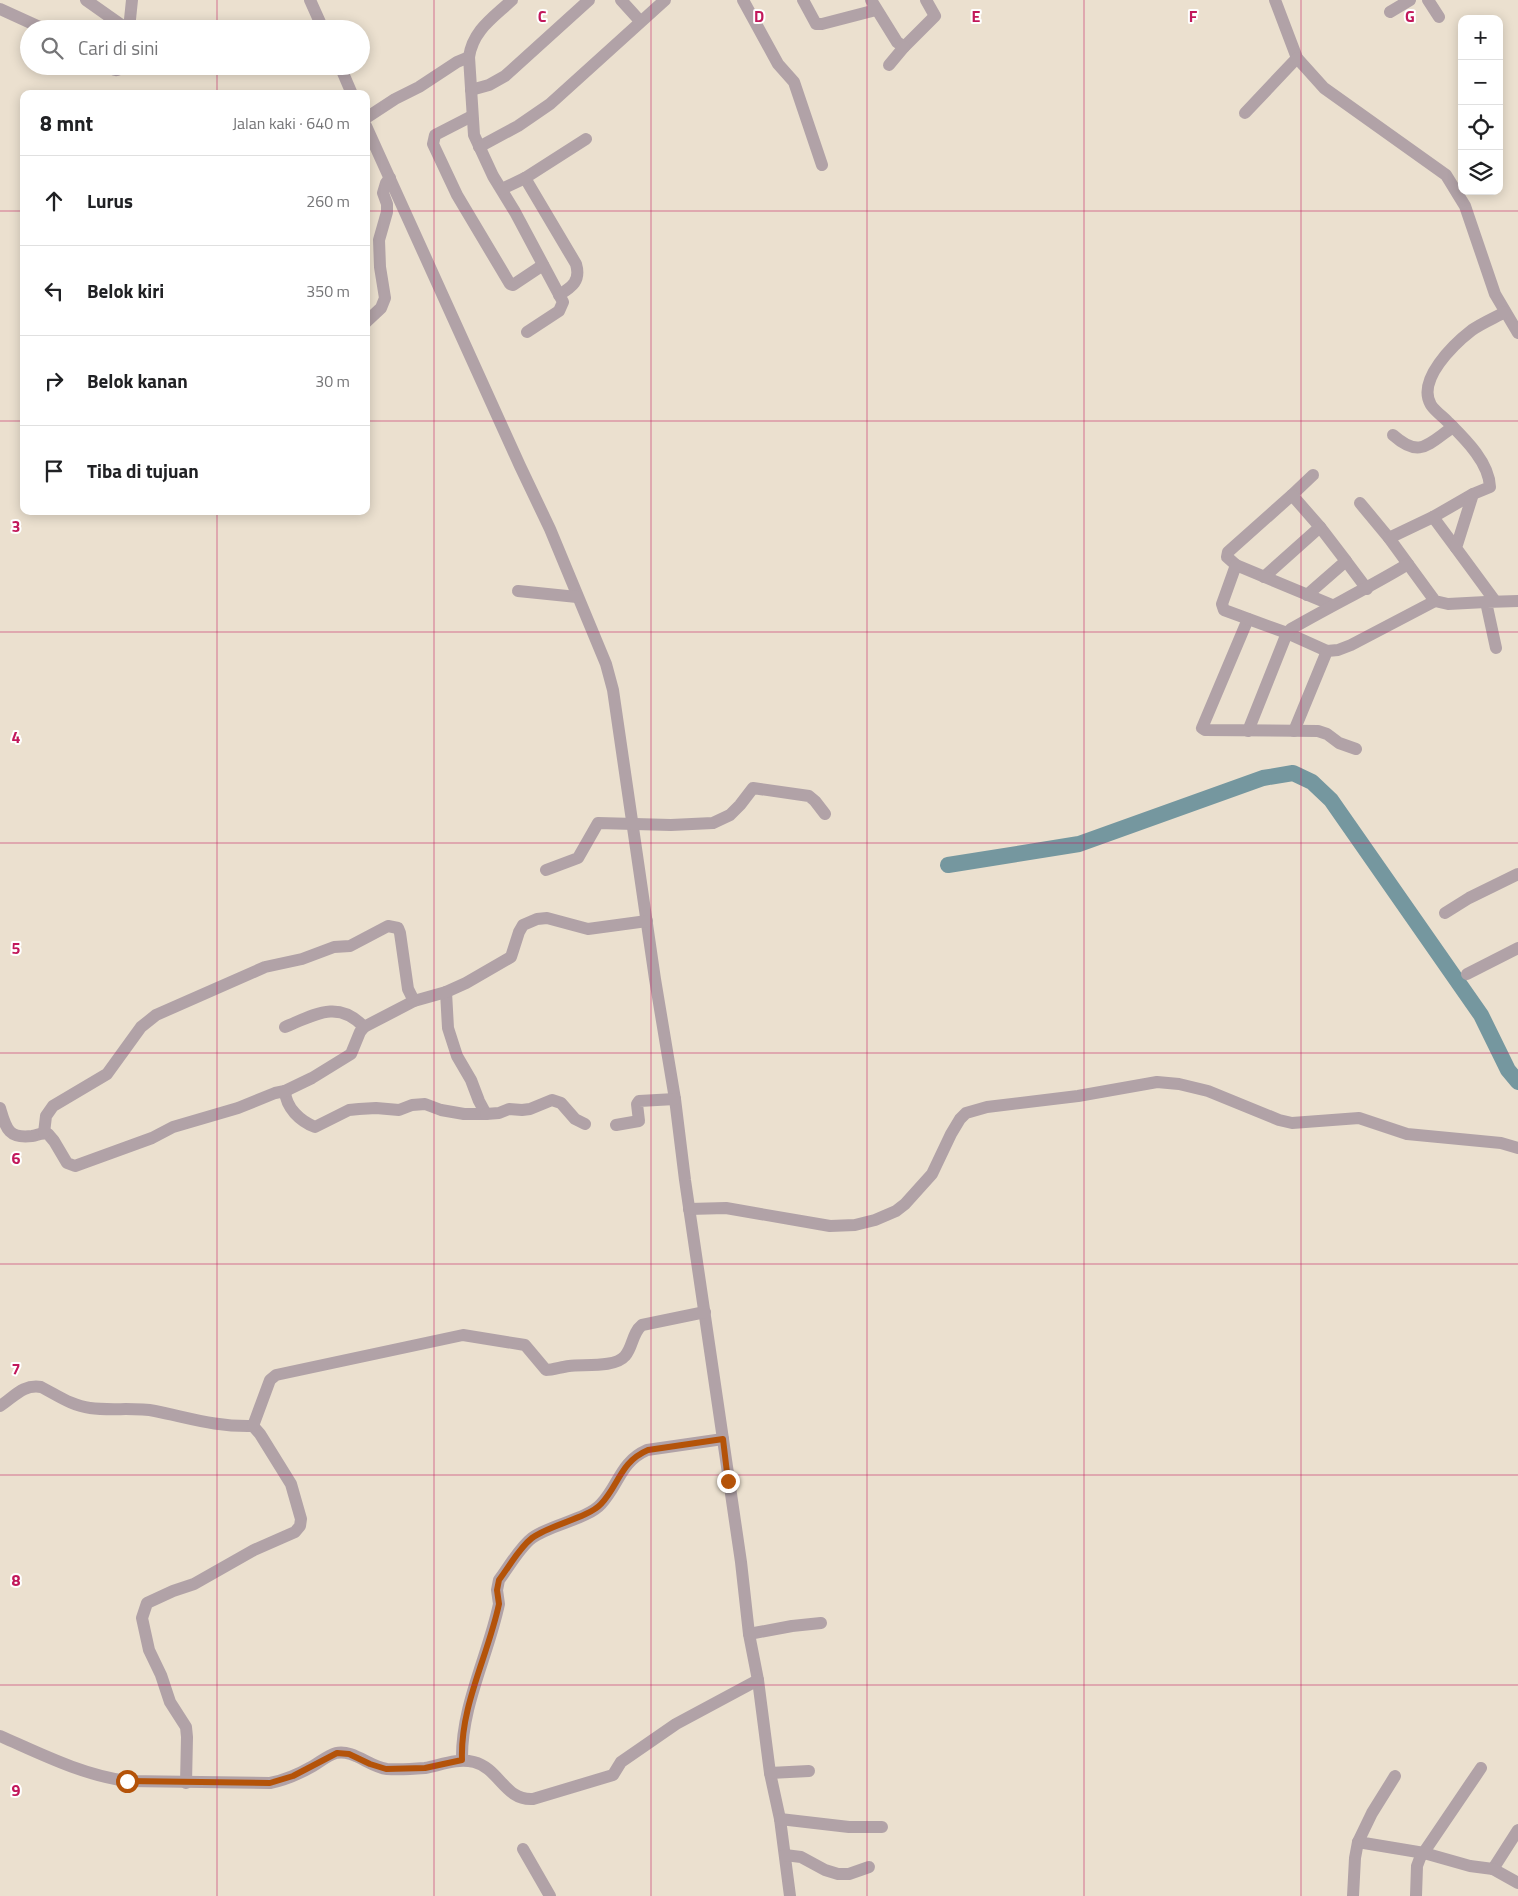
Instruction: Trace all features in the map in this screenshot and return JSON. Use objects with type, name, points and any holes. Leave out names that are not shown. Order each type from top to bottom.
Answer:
[{"type":"street","points":[[0,4],[6,0]]},
{"type":"street","points":[[86,0],[115,20]]},
{"type":"street","points":[[129,20],[132,0]]},
{"type":"street","points":[[310,0],[319,20]]},
{"type":"street","points":[[512,0],[477,33],[471,43],[469,57],[474,135],[479,148],[543,265],[562,294],[563,302],[559,311],[527,332]]},
{"type":"street","points":[[471,90],[489,85],[505,76],[589,0]]},
{"type":"street","points":[[622,0],[640,21]]},
{"type":"street","points":[[479,148],[518,126],[550,104],[665,0]]},
{"type":"street","points":[[743,0],[778,64],[794,82],[822,165]]},
{"type":"street","points":[[803,0],[816,24],[873,5],[897,42],[904,47]]},
{"type":"street","points":[[889,65],[935,16],[926,0]]},
{"type":"street","points":[[1276,0],[1297,58],[1324,88],[1446,175],[1465,206],[1495,294],[1511,316],[1518,334]]},
{"type":"street","points":[[1390,12],[1410,0]]},
{"type":"street","points":[[1428,0],[1439,17]]},
{"type":"street","points":[[0,9],[24,20]]},
{"type":"street","points":[[370,115],[469,57]]},
{"type":"street","points":[[1245,113],[1297,58]]},
{"type":"street","points":[[344,75],[350,90]]},
{"type":"street","points":[[472,116],[435,135],[433,139],[433,144],[457,195],[510,284],[513,285],[543,265]]},
{"type":"street","points":[[370,135],[550,529],[606,664],[613,690],[646,921],[675,1099],[749,1634],[758,1680],[770,1773],[780,1818],[790,1896]]},
{"type":"street","points":[[502,189],[525,178],[586,139]]},
{"type":"street","points":[[370,318],[382,308],[385,298],[380,266],[380,240],[387,212],[387,204],[383,193],[386,183],[390,178]]},
{"type":"street","points":[[525,178],[576,264],[578,271],[577,280],[573,286],[562,294]]},
{"type":"street","points":[[1389,538],[1433,518],[1473,494],[1490,487],[1485,465],[1453,427],[1431,405],[1427,391],[1432,376],[1443,355],[1473,329],[1511,316]]},
{"type":"street","points":[[1393,435],[1402,443],[1415,448],[1422,448],[1453,427]]},
{"type":"street","points":[[1313,475],[1228,552],[1227,557],[1236,566],[1332,605]]},
{"type":"street","points":[[1456,548],[1473,494]]},
{"type":"street","points":[[1292,495],[1320,527],[1367,589]]},
{"type":"street","points":[[1360,503],[1389,538],[1435,601]]},
{"type":"street","points":[[1433,518],[1456,548],[1491,602],[1496,648]]},
{"type":"street","points":[[1264,577],[1320,527]]},
{"type":"street","points":[[1307,595],[1346,561]]},
{"type":"street","points":[[1248,730],[1287,633],[1332,605],[1367,589],[1408,564]]},
{"type":"street","points":[[1236,566],[1222,607],[1224,610],[1287,633],[1327,651],[1338,650],[1351,645],[1435,601],[1448,604],[1518,601]]},
{"type":"street","points":[[518,591],[578,597]]},
{"type":"street","points":[[1248,619],[1202,728],[1205,730],[1318,731],[1327,734],[1339,743],[1356,749]]},
{"type":"street","points":[[1294,731],[1327,651]]},
{"type":"street","points":[[546,870],[578,858],[598,823],[692,825],[713,822],[730,815],[753,788],[809,796],[816,801],[825,814]]},
{"type":"street","points":[[1445,913],[1469,898],[1518,874]]},
{"type":"street","points":[[0,1108],[6,1128],[10,1133],[34,1136],[44,1133],[51,1136],[67,1163],[75,1166],[174,1128],[285,1091],[312,1078],[351,1054],[364,1026],[414,1001],[446,992],[466,983],[511,957],[519,932],[523,926],[536,919],[547,918],[588,929],[646,921]]},
{"type":"street","points":[[44,1133],[46,1116],[53,1106],[107,1074],[141,1027],[156,1015],[266,967],[302,959],[334,947],[350,946],[388,926],[393,926],[398,928],[400,933],[408,989],[414,1001]]},
{"type":"street","points":[[1467,974],[1518,948]]},
{"type":"street","points":[[446,992],[448,1028],[457,1056],[471,1080],[478,1101],[486,1114]]},
{"type":"street","points":[[285,1027],[321,1012],[334,1011],[346,1013],[356,1018],[364,1026]]},
{"type":"street","points":[[689,1209],[726,1208],[830,1226],[865,1223],[896,1211],[917,1193],[936,1168],[951,1134],[966,1113],[987,1108],[1078,1096],[1157,1082],[1179,1084],[1208,1091],[1279,1120],[1292,1123],[1359,1118],[1407,1134],[1495,1142],[1518,1148]]},
{"type":"street","points":[[285,1091],[285,1099],[291,1109],[304,1122],[315,1128],[349,1110],[376,1108],[399,1110],[412,1105],[425,1104],[441,1110],[464,1114],[486,1114],[499,1113],[510,1108],[530,1109],[552,1100],[561,1103],[575,1119],[585,1124]]},
{"type":"street","points":[[616,1125],[639,1121],[637,1104],[639,1101],[675,1099]]},
{"type":"street","points":[[253,1426],[272,1376],[463,1335],[525,1345],[546,1370],[570,1366],[593,1366],[622,1358],[629,1350],[636,1333],[642,1325],[705,1312]]},
{"type":"street","points":[[0,1406],[23,1389],[35,1386],[41,1387],[77,1406],[153,1410],[215,1425],[232,1427],[253,1426]]},
{"type":"street","points":[[186,1783],[188,1737],[186,1727],[170,1702],[161,1675],[149,1650],[142,1618],[147,1603],[194,1584],[254,1550],[295,1532],[300,1526],[301,1519],[292,1484],[253,1426]]},
{"type":"street","points":[[462,1760],[462,1744],[467,1714],[499,1604],[499,1580],[528,1543],[538,1534],[597,1508],[605,1499],[627,1464],[638,1454],[648,1450],[723,1439]]},
{"type":"street","points":[[749,1634],[782,1627],[821,1623]]},
{"type":"street","points":[[0,1736],[97,1776],[127,1781],[270,1783],[293,1776],[337,1753],[349,1754],[386,1769],[425,1768],[462,1760],[475,1762],[489,1769],[512,1794],[525,1800],[613,1775],[621,1762],[676,1724],[758,1680]]},
{"type":"street","points":[[1416,1896],[1417,1866],[1481,1768]]},
{"type":"street","points":[[770,1773],[809,1771]]},
{"type":"street","points":[[1354,1896],[1354,1858],[1358,1842],[1369,1819],[1395,1776]]},
{"type":"street","points":[[780,1818],[849,1828],[882,1827]]},
{"type":"street","points":[[1493,1869],[1518,1830]]},
{"type":"street","points":[[1358,1842],[1424,1853],[1470,1866],[1493,1869],[1518,1882]]},
{"type":"street","points":[[523,1849],[550,1896]]},
{"type":"street","points":[[785,1855],[801,1857],[825,1870],[838,1874],[849,1874],[869,1867]]},
{"type":"waterway","points":[[948,865],[1079,844],[1263,778],[1293,773],[1312,782],[1331,800],[1481,1015],[1508,1070],[1518,1082]]},
{"type":"route","points":[[127,1781],[270,1783],[282,1781],[304,1772],[337,1753],[349,1754],[386,1769],[425,1768],[462,1760],[462,1744],[467,1714],[499,1604],[497,1590],[499,1580],[532,1538],[597,1508],[605,1499],[627,1464],[638,1454],[648,1450],[723,1439],[728,1481]]}]
